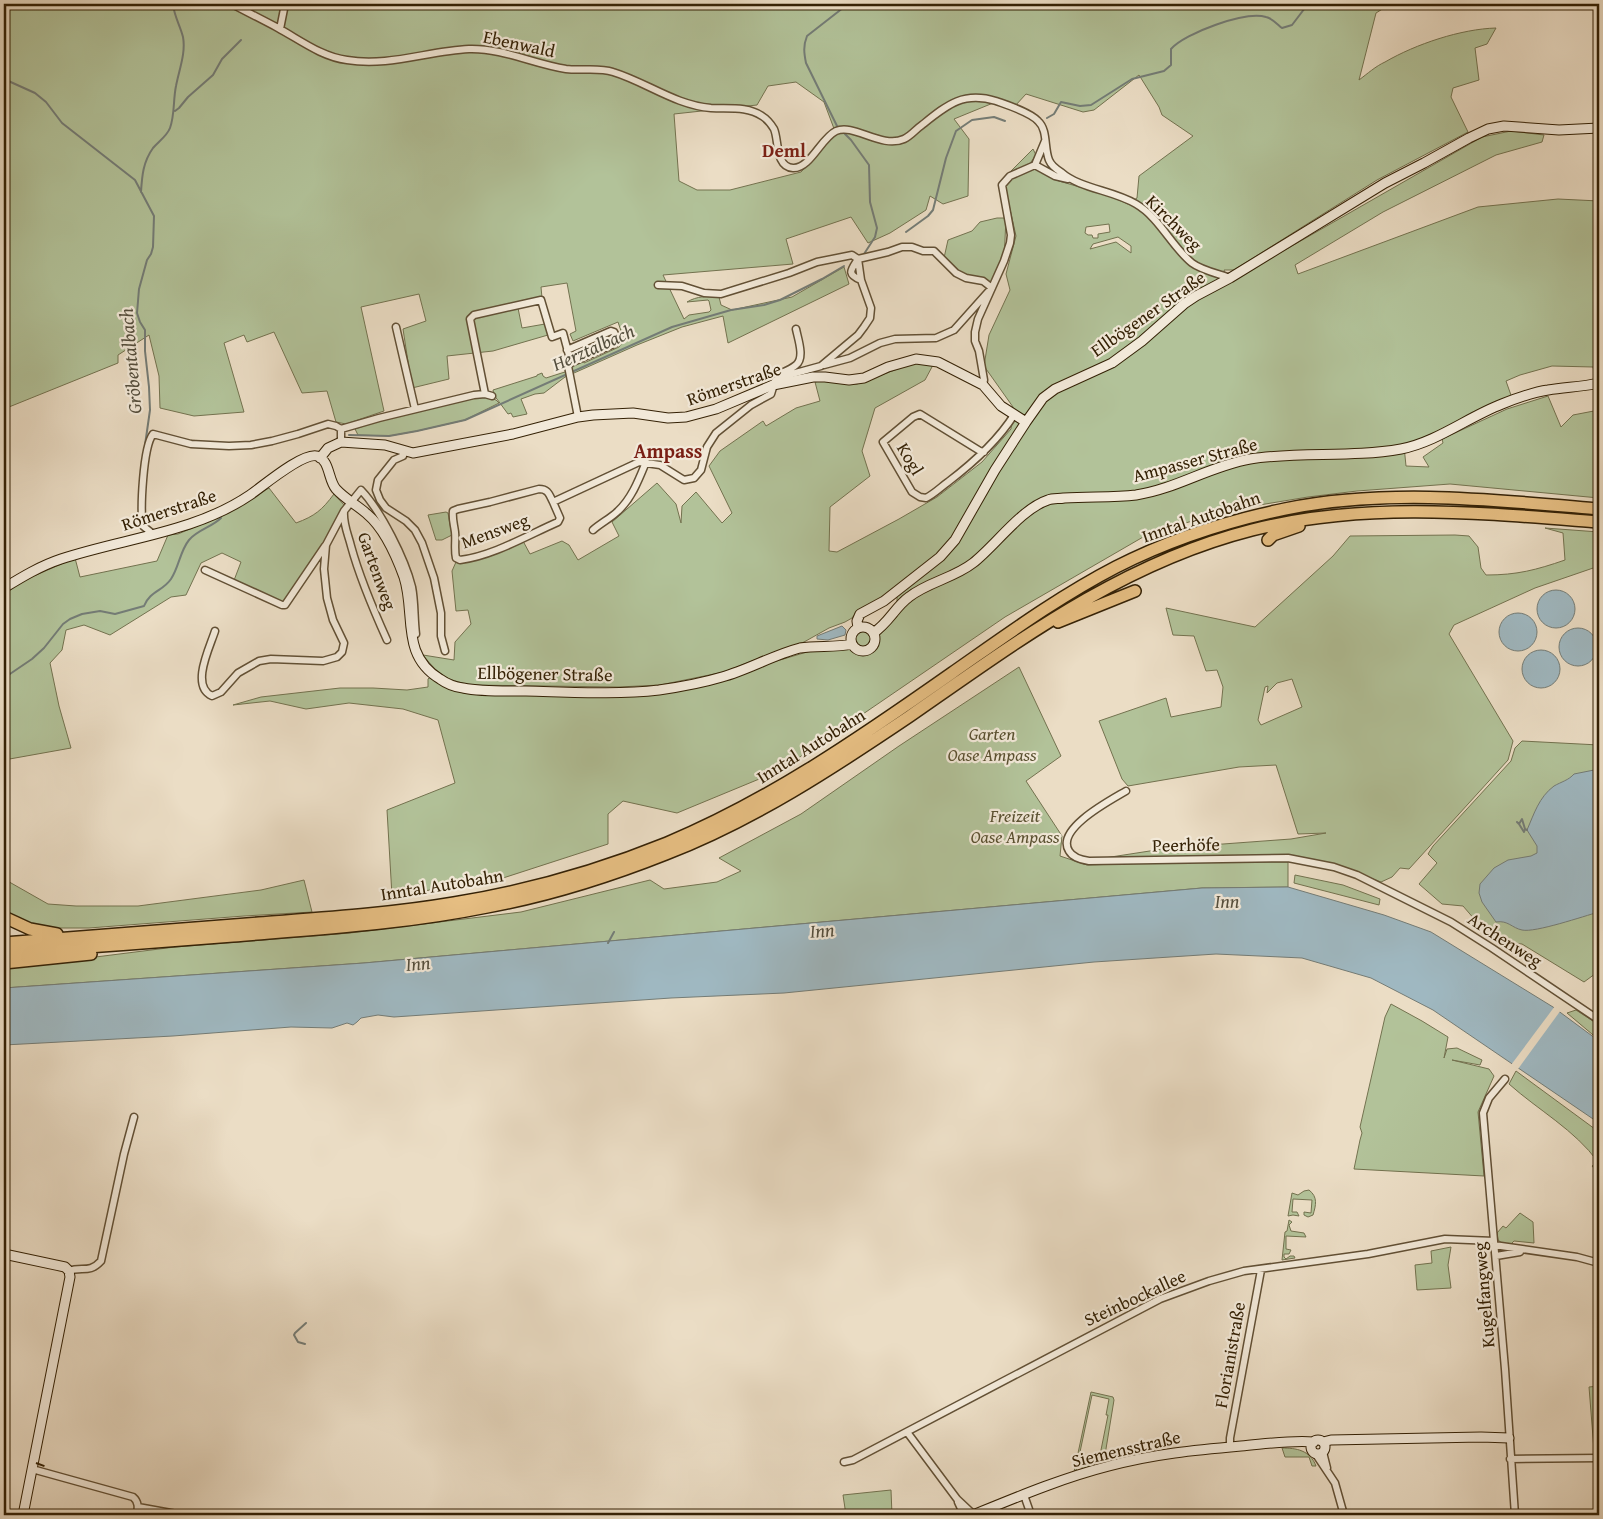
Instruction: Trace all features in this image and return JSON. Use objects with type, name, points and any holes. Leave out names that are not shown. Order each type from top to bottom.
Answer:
[{"type":"highway","name":"Inntal Autobahn","points":[[682,842],[777,789],[841,750],[1016,628],[1070,594],[1117,567],[1179,539],[1281,510],[1337,501],[1378,498],[1455,498],[1599,509]]},
{"type":"highway","name":"Inntal Autobahn","points":[[4,953],[322,929],[485,908],[557,891],[590,882],[682,842],[746,818],[856,752],[1074,605],[1118,580],[1181,552],[1256,529],[1321,517],[1360,513],[1423,510],[1599,522]]},
{"type":"highway","points":[[1268,540],[1273,535],[1310,523],[1321,517]]},
{"type":"highway","points":[[1029,634],[1040,632],[1055,623],[1136,591]]},
{"type":"highway","name":"Inntal Autobahn","points":[[4,943],[353,916],[453,903],[516,891],[665,849]]},
{"type":"highway","points":[[4,917],[35,930],[74,937]]},
{"type":"highway","points":[[4,963],[127,949],[152,942]]},
{"type":"main road","name":"Ellbögener Straße","points":[[858,628],[857,623],[860,614],[884,601],[940,557],[955,540],[995,470],[1026,422],[1042,398],[1055,389],[1112,363],[1142,341],[1188,301],[1230,278],[1385,182],[1482,132],[1494,128],[1513,126],[1559,130],[1599,128]]},
{"type":"main road","name":"Römerstraße","points":[[4,588],[58,560],[174,529],[212,516],[245,498],[300,460],[311,456],[320,458],[328,448],[341,442],[385,445],[413,452],[434,450],[513,434],[578,417],[622,413],[668,418],[686,417],[716,408],[774,383],[825,376],[849,380],[864,378],[888,366],[916,358],[938,362],[983,385],[1001,406],[1026,422]]},
{"type":"main road","name":"Ampasser Straße","points":[[873,634],[884,625],[910,596],[930,584],[966,568],[1026,513],[1048,500],[1135,495],[1173,486],[1232,463],[1250,459],[1400,449],[1422,443],[1502,404],[1546,390],[1599,383]]},
{"type":"main road","points":[[320,458],[325,463],[335,488],[351,502]]},
{"type":"main road","name":"Ellbögener Straße","points":[[351,502],[379,526],[401,570],[407,593],[411,637],[420,659],[432,674],[457,687],[473,690],[544,692],[659,690],[723,677],[800,648],[852,644]]},
{"type":"main road","points":[[866,627],[873,634],[873,644],[867,650],[859,650],[852,644],[852,635],[854,630],[858,628],[866,627]]},
{"type":"main road","points":[[4,1254],[64,1267],[69,1271],[70,1277],[23,1515]]},
{"type":"main road","name":"Siemensstraße","points":[[973,1515],[1059,1482],[1111,1465],[1181,1451],[1294,1442],[1319,1447],[1343,1441],[1481,1436],[1510,1438]]},
{"type":"street","name":"Ebenwald","points":[[232,4],[317,49],[347,60],[394,60],[464,50],[487,50],[563,68],[611,71],[679,100],[707,107],[722,108]]},
{"type":"street","points":[[280,29],[285,4]]},
{"type":"street","name":"Kirchweg","points":[[722,108],[751,110],[765,118],[775,131],[782,161],[787,166],[793,168],[800,167],[805,163],[837,131],[850,130],[892,141],[906,139],[921,126],[959,100],[975,97],[995,101],[1032,116],[1039,122],[1049,159],[1069,179]]},
{"type":"street","points":[[983,385],[984,380],[979,351],[975,341],[975,332],[978,319],[1004,261],[1011,235],[1002,185],[1010,176],[1035,165],[1045,140]]},
{"type":"street","name":"Kirchweg","points":[[1035,165],[1061,178],[1126,198],[1137,204],[1159,223],[1193,264],[1230,278]]},
{"type":"street","points":[[658,286],[682,286],[704,293],[721,294],[789,273],[817,262],[852,255],[858,259],[902,247],[912,247],[923,251],[930,251],[940,256],[956,273],[966,278],[983,281],[992,288]]},
{"type":"street","points":[[821,366],[858,335],[870,318],[870,303],[861,280],[858,259]]},
{"type":"street","points":[[774,383],[781,377],[850,358],[880,343],[895,339],[936,338],[954,330],[992,288]]},
{"type":"street","points":[[153,534],[144,526],[141,508],[147,453],[151,437],[154,434],[191,444],[229,446],[260,444],[328,424],[341,429],[415,409],[489,395],[470,319],[474,315],[541,300],[552,337],[563,333],[571,363]]},
{"type":"street","points":[[396,327],[415,409]]},
{"type":"street","points":[[553,502],[636,463],[646,462],[663,466],[684,480],[694,478],[701,470],[707,447],[716,433],[751,404],[770,394],[773,391],[777,374],[794,367],[799,361],[800,353],[796,329]]},
{"type":"street","points":[[568,350],[610,331],[614,332],[616,336],[614,344],[568,366],[578,417]]},
{"type":"street","name":"Kogl","points":[[984,452],[920,414],[913,417],[883,442],[912,492],[923,498],[941,488],[984,452],[1006,428],[1014,415]]},
{"type":"street","points":[[341,429],[341,442]]},
{"type":"street","points":[[405,451],[403,456],[394,460],[378,480],[376,490],[386,508],[406,521],[415,530],[422,543],[434,578],[441,613],[442,636],[446,651]]},
{"type":"street","points":[[593,530],[619,510],[627,500],[634,491],[646,462]]},
{"type":"street","name":"Mensweg","points":[[538,489],[547,491],[553,502],[560,518],[558,522],[491,552],[466,560],[456,558],[453,511],[538,489]]},
{"type":"street","points":[[205,570],[285,605],[326,545],[344,511],[361,490],[392,537],[409,576],[412,589],[415,633],[418,641]]},
{"type":"street","name":"Gartenweg","points":[[344,511],[344,520],[357,567],[387,640]]},
{"type":"street","points":[[215,631],[201,679],[209,695],[215,696],[222,691],[238,673],[252,663],[271,659],[321,661],[337,657],[342,652],[344,643],[327,602],[324,573],[326,545]]},
{"type":"street","name":"Peerhöfe","points":[[1126,791],[1084,818],[1072,829],[1067,843],[1071,854],[1079,859],[1090,861],[1288,858],[1334,866],[1390,891]]},
{"type":"street","name":"Archenweg","points":[[1390,891],[1434,913],[1473,936],[1599,1020]]},
{"type":"street","name":"Kugelfangweg","points":[[1505,1079],[1489,1098],[1483,1113],[1507,1384],[1510,1459],[1515,1515]]},
{"type":"street","points":[[69,1271],[76,1268],[92,1269],[101,1261],[134,1117]]},
{"type":"street","name":"Steinbockallee","points":[[844,1462],[854,1460],[1160,1299],[1216,1279],[1244,1271],[1368,1254],[1445,1239],[1494,1243],[1529,1251]]},
{"type":"street","points":[[1496,1256],[1529,1251],[1577,1257],[1599,1263]]},
{"type":"street","name":"Florianistraße","points":[[1230,1447],[1230,1438],[1261,1270]]},
{"type":"street","points":[[907,1432],[957,1499],[973,1515]]},
{"type":"street","points":[[1319,1447],[1320,1462],[1335,1483],[1344,1515]]},
{"type":"street","points":[[1510,1459],[1599,1458]]},
{"type":"street","points":[[32,1469],[130,1495],[136,1499],[137,1515]]},
{"type":"street","points":[[1024,1495],[1031,1515]]},
{"type":"street","points":[[957,1499],[964,1515]]},
{"type":"street","points":[[138,1507],[182,1515]]},
{"type":"green space","points":[[4,4],[251,4],[255,6],[287,4],[1385,4],[1384,8],[1376,13],[1359,80],[1372,70],[1410,49],[1454,34],[1496,28],[1487,44],[1475,48],[1479,80],[1453,88],[1451,97],[1468,132],[1377,180],[1234,270],[1224,270],[1229,282],[1482,137],[1511,131],[1544,135],[1542,142],[1496,155],[1383,212],[1295,265],[1298,274],[1478,207],[1558,199],[1599,201],[1599,379],[1596,379],[1593,367],[1552,366],[1520,375],[1506,381],[1512,398],[1404,446],[1406,466],[1429,467],[1423,457],[1443,443],[1442,439],[1507,409],[1548,396],[1561,427],[1573,415],[1599,410],[1599,498],[1450,484],[1357,491],[1235,509],[1150,533],[1005,617],[781,770],[677,813],[623,801],[608,814],[608,844],[500,879],[392,896],[387,810],[455,783],[438,720],[403,709],[349,703],[306,709],[270,701],[233,705],[261,697],[340,688],[407,690],[428,687],[429,678],[464,693],[544,695],[618,692],[723,677],[851,640],[853,633],[863,627],[872,632],[875,640],[897,617],[897,597],[858,610],[852,618],[804,642],[724,672],[660,685],[618,687],[471,685],[443,676],[423,655],[454,660],[455,642],[471,624],[468,610],[456,611],[452,571],[456,562],[473,560],[523,541],[530,554],[562,541],[569,545],[578,560],[619,536],[612,522],[657,483],[676,504],[681,523],[682,506],[696,492],[722,523],[732,513],[709,466],[720,451],[763,421],[766,426],[796,408],[820,401],[815,382],[857,384],[919,361],[933,365],[925,380],[875,408],[862,451],[870,476],[830,507],[829,551],[837,552],[937,497],[982,462],[1011,429],[1013,407],[984,366],[989,335],[1010,290],[1006,274],[1016,236],[1005,187],[1008,182],[1005,177],[1033,149],[1036,155],[1031,162],[1033,168],[1059,181],[1107,195],[1128,204],[1137,198],[1139,176],[1193,136],[1162,115],[1139,75],[1094,110],[1083,112],[1026,94],[1015,106],[998,101],[954,119],[969,139],[968,196],[943,204],[930,196],[926,210],[890,233],[868,243],[851,217],[786,239],[793,264],[663,275],[684,319],[689,315],[709,312],[711,310],[708,300],[687,302],[691,300],[719,297],[721,305],[732,310],[792,297],[844,267],[849,284],[728,343],[723,316],[682,327],[637,345],[565,377],[544,393],[521,399],[527,414],[513,417],[511,413],[508,414],[494,395],[493,390],[542,373],[546,378],[568,371],[571,366],[583,360],[584,363],[619,347],[624,340],[618,322],[573,341],[570,334],[576,331],[567,283],[541,287],[542,298],[517,303],[522,328],[545,324],[548,335],[493,351],[447,356],[449,379],[412,388],[403,329],[426,321],[419,294],[361,307],[384,411],[346,424],[336,422],[327,391],[302,393],[274,332],[247,342],[244,335],[224,343],[244,412],[194,416],[160,408],[159,376],[149,335],[118,355],[118,363],[4,409]],"holes":[[[796,82],[824,102],[836,134],[801,172],[730,190],[697,190],[679,181],[674,114],[757,105],[768,86]],[[1109,224],[1110,232],[1098,234],[1098,238],[1093,238],[1092,235],[1085,233],[1086,227]],[[1118,237],[1131,246],[1131,253],[1116,242],[1090,249],[1093,244]]]},
{"type":"green space","points":[[1006,218],[1004,261],[999,272],[990,282],[958,272],[944,258],[948,240],[972,231],[980,222]]},
{"type":"green space","points":[[484,396],[499,403],[465,420],[389,436],[358,435],[355,429],[383,419]]},
{"type":"green space","points":[[269,488],[296,523],[318,512],[334,494],[345,506],[288,603],[275,604],[233,583],[241,562],[222,553],[201,563],[186,595],[171,597],[110,635],[84,625],[66,630],[62,650],[50,663],[59,706],[71,748],[4,760],[4,593],[27,579],[75,558],[80,577],[157,561],[168,535],[178,534],[228,513]]},
{"type":"green space","points":[[448,513],[452,535],[442,540],[436,540],[428,515]]},
{"type":"green space","points":[[1545,528],[1599,532],[1599,566],[1535,588],[1454,625],[1449,634],[1513,741],[1508,760],[1409,869],[1400,868],[1392,877],[1381,882],[1335,864],[1288,856],[1098,859],[1169,848],[1291,839],[1326,833],[1298,834],[1276,765],[1239,767],[1128,786],[1122,779],[1099,721],[1166,698],[1171,717],[1221,707],[1223,687],[1217,670],[1206,671],[1194,636],[1173,635],[1166,608],[1255,627],[1333,556],[1350,536],[1469,536],[1478,547],[1481,568],[1486,575],[1526,571],[1565,560],[1563,533]],"holes":[[[1292,679],[1302,707],[1261,725],[1258,720],[1265,687],[1268,686],[1267,693],[1277,683]]]},
{"type":"green space","points":[[1019,667],[1061,756],[1026,781],[1062,836],[1060,856],[1087,865],[1181,862],[1288,862],[1288,887],[1202,888],[364,963],[4,988],[4,967],[175,947],[350,933],[521,912],[650,880],[664,889],[717,882],[741,871],[719,858],[801,814],[899,746]]},
{"type":"green space","points":[[1522,741],[1599,745],[1599,971],[1584,982],[1522,944],[1498,942],[1489,928],[1482,928],[1463,906],[1442,904],[1419,884],[1437,863],[1428,854],[1433,846],[1511,761],[1515,748]]},
{"type":"green space","points":[[1295,875],[1343,885],[1380,899],[1379,905],[1294,883]]},
{"type":"green space","points":[[4,879],[48,904],[76,906],[138,906],[261,890],[304,880],[312,912],[89,928],[45,928],[14,918],[4,911]]},
{"type":"green space","points":[[1391,1004],[1448,1037],[1444,1058],[1447,1049],[1457,1048],[1482,1060],[1480,1065],[1452,1060],[1489,1069],[1494,1076],[1478,1112],[1484,1176],[1354,1169],[1362,1133],[1360,1127],[1385,1017]]},
{"type":"green space","points":[[1576,1010],[1599,1025],[1599,1040],[1567,1013]]},
{"type":"green space","points":[[1516,1071],[1599,1132],[1599,1174],[1592,1166],[1598,1162],[1578,1140],[1509,1084]]},
{"type":"green space","points":[[1309,1190],[1314,1195],[1316,1201],[1313,1215],[1308,1217],[1304,1215],[1304,1212],[1311,1213],[1312,1200],[1293,1199],[1292,1212],[1297,1212],[1299,1216],[1288,1216],[1292,1193],[1298,1195]]},
{"type":"green space","points":[[1520,1213],[1533,1222],[1534,1243],[1514,1241],[1511,1244],[1502,1243],[1498,1240],[1497,1233],[1503,1226],[1506,1228]]},
{"type":"green space","points":[[1289,1220],[1292,1222],[1289,1225],[1291,1231],[1304,1233],[1306,1237],[1286,1236],[1286,1249],[1291,1250],[1289,1254],[1284,1254],[1284,1257],[1286,1259],[1294,1256],[1295,1258],[1282,1260],[1285,1232],[1287,1231]]},
{"type":"green space","points":[[1451,1247],[1448,1265],[1451,1288],[1417,1290],[1415,1265],[1432,1263],[1431,1251]]},
{"type":"green space","points":[[1599,1386],[1599,1450],[1594,1450],[1589,1387]]},
{"type":"green space","points":[[1091,1392],[1113,1397],[1114,1400],[1104,1461],[1100,1465],[1082,1469],[1083,1463],[1098,1465],[1108,1415],[1106,1415],[1109,1399],[1092,1395],[1076,1471],[1074,1472]]},
{"type":"green space","points":[[1282,1448],[1297,1449],[1306,1453],[1316,1466],[1312,1466],[1309,1457],[1285,1457]]},
{"type":"green space","points":[[891,1490],[892,1515],[846,1515],[843,1495]]},
{"type":"water","points":[[1556,590],[1569,596],[1575,609],[1569,622],[1556,628],[1543,622],[1537,609],[1543,596]]},
{"type":"water","points":[[1518,613],[1531,619],[1537,632],[1531,645],[1518,651],[1505,645],[1499,632],[1505,619]]},
{"type":"water","points":[[842,626],[846,630],[845,635],[828,640],[817,639],[817,636]]},
{"type":"water","points":[[1578,628],[1591,634],[1597,647],[1591,660],[1578,666],[1565,660],[1559,647],[1565,634]]},
{"type":"water","points":[[1541,650],[1554,656],[1560,669],[1554,682],[1541,688],[1528,682],[1522,669],[1528,656]]},
{"type":"water","points":[[1599,769],[1599,912],[1548,927],[1528,930],[1519,929],[1504,922],[1496,922],[1482,902],[1479,893],[1480,884],[1494,868],[1508,860],[1531,856],[1537,853],[1537,846],[1527,830],[1544,795],[1549,790],[1574,774]]},
{"type":"water","name":"Inn","points":[[1288,887],[1384,915],[1431,932],[1553,1007],[1599,1041],[1599,1123],[1433,1010],[1371,978],[1302,958],[1216,954],[1094,962],[784,993],[671,998],[394,1017],[378,1015],[361,1018],[353,1025],[347,1023],[332,1028],[291,1027],[173,1036],[4,1045],[4,988],[364,963],[1202,888]]},
{"type":"pier","points":[[1555,1006],[1561,1010],[1518,1069],[1511,1065]]},
{"type":"waterway","name":"Gröbentalbach","points":[[141,192],[147,159],[153,148],[169,131],[173,118],[175,91],[184,43],[173,4]]},
{"type":"waterway","name":"Herztalbach","points":[[838,128],[806,63],[804,46],[807,36],[848,4]]},
{"type":"waterway","name":"Herztalbach","points":[[1047,118],[1054,114],[1061,102],[1080,106],[1091,105],[1132,79],[1164,71],[1171,65],[1171,49],[1189,36],[1202,30],[1230,20],[1256,16],[1273,20],[1282,28],[1292,25],[1308,4]]},
{"type":"waterway","points":[[175,111],[213,75],[222,59],[241,40]]},
{"type":"waterway","name":"Gröbentalbach","points":[[4,79],[35,93],[46,102],[62,123],[135,180],[154,216],[153,247],[147,260],[139,289],[137,313],[145,330],[149,387],[150,410],[145,445]]},
{"type":"waterway","name":"Herztalbach","points":[[906,232],[933,210],[946,158],[956,131],[972,120],[994,117],[1005,121]]},
{"type":"waterway","name":"Herztalbach","points":[[842,131],[869,165],[870,202],[877,228],[875,237],[864,254]]},
{"type":"waterway","name":"Herztalbach","points":[[349,435],[389,436],[465,420],[672,327],[731,310],[764,305],[780,300],[844,266]]},
{"type":"waterway","name":"Herztalbach","points":[[4,678],[32,659],[44,648],[63,624],[70,619],[82,614],[100,611],[115,614],[144,606],[150,597],[171,579],[189,540],[221,518]]},
{"type":"waterway","points":[[1517,822],[1519,824],[1522,819],[1527,830]]},
{"type":"waterway","points":[[1519,824],[1524,832],[1525,829]]},
{"type":"waterway","points":[[608,943],[614,932]]},
{"type":"waterway","points":[[305,1344],[298,1342],[294,1335],[306,1323]]},
{"type":"railway","points":[[36,1463],[47,1467]]},
{"type":"district","name":"Deml","points":[[784,150]]},
{"type":"district","name":"Ampass","points":[[668,451]]},
{"type":"park label","name":"Garten Oase Ampass","points":[[992,744]]},
{"type":"park label","name":"Freizeit Oase Ampass","points":[[1015,826]]}]
